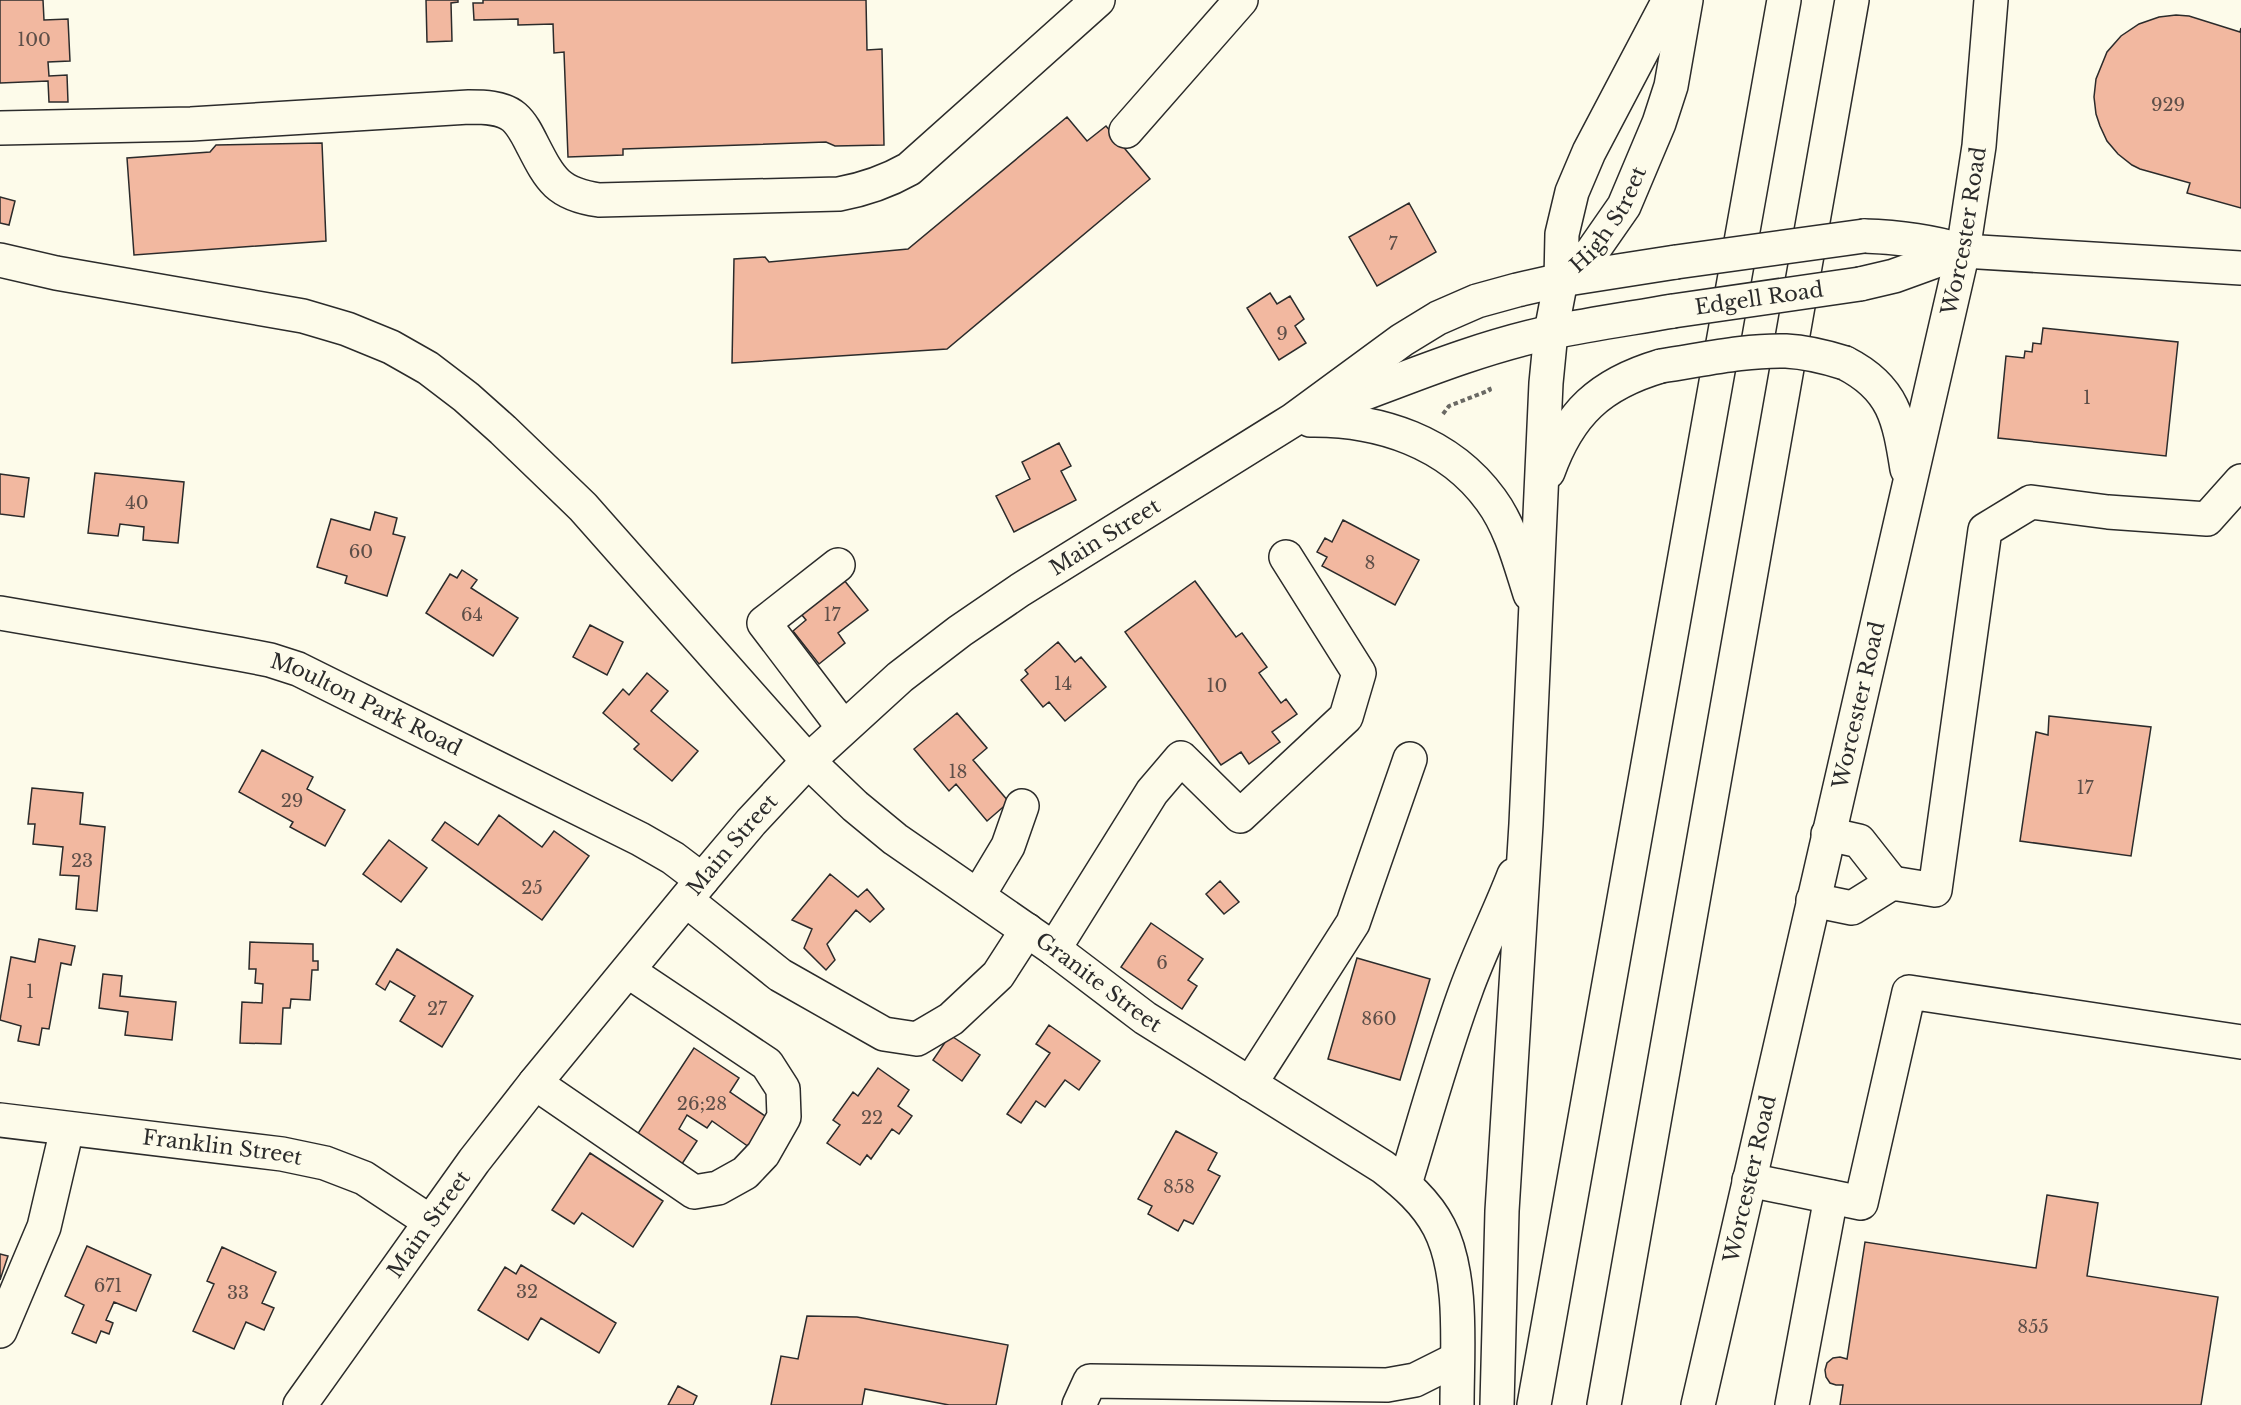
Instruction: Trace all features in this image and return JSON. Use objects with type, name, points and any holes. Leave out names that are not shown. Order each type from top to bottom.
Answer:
[{"type":"main road","points":[[0,128],[191,124],[457,107],[492,108],[513,116],[525,130],[545,169],[558,186],[579,197],[599,200],[839,194],[889,181],[909,168],[1098,0]]},
{"type":"main road","points":[[1126,131],[1241,0]]},
{"type":"main road","name":"High Street","points":[[1561,280],[1562,234],[1572,192],[1589,152],[1669,0]]},
{"type":"main road","name":"High Street","points":[[1561,280],[1592,252],[1624,206],[1659,123],[1671,86],[1686,0]]},
{"type":"main road","points":[[1534,1405],[1785,0]]},
{"type":"main road","points":[[1604,1405],[1852,0]]},
{"type":"main road","name":"Worcester Road","points":[[1698,1405],[1963,251],[1979,146],[1991,0]]},
{"type":"main road","name":"Edgell Road","points":[[1561,280],[1864,236],[1900,237],[1933,242],[1963,251],[2241,268]]},
{"type":"main road","name":"Edgell Road","points":[[1551,332],[1860,284],[1894,276],[1963,251]]},
{"type":"main road","name":"Granite Street","points":[[0,260],[56,273],[303,316],[347,329],[391,347],[428,368],[466,397],[503,430],[583,507],[808,761],[855,806],[895,838],[1054,949],[1145,1018],[1383,1167],[1405,1184]]},
{"type":"main road","points":[[1497,1405],[1502,1211],[1526,824],[1546,383],[1551,332],[1561,280]]},
{"type":"main road","name":"Main Street","points":[[300,1405],[429,1221],[535,1083],[751,822],[808,761],[900,676],[968,625],[1020,590],[1293,420],[1402,340],[1438,318],[1477,301],[1561,280]]},
{"type":"main road","name":"Main Street","points":[[1293,420],[1464,357],[1551,332]]},
{"type":"main road","points":[[1541,493],[1557,446],[1572,422],[1592,400],[1612,385],[1633,374],[1661,366],[1753,353],[1786,351],[1817,355],[1845,363],[1865,373],[1881,389],[1895,411],[1909,480]]},
{"type":"main road","points":[[1293,420],[1336,420],[1364,423],[1390,430],[1419,441],[1445,456],[1471,476],[1492,501],[1516,551],[1537,613]]},
{"type":"main road","points":[[1814,900],[1852,908],[1892,883],[1935,890],[1985,530],[2031,502],[2108,512],[2207,519],[2241,481]]},
{"type":"main road","points":[[1054,949],[1152,792],[1181,758],[1240,816],[1346,717],[1359,673],[1286,557]]},
{"type":"main road","points":[[838,565],[764,623],[843,727]]},
{"type":"main road","name":"Moulton Park Road","points":[[0,614],[228,652],[270,660],[298,669],[640,839],[673,858],[694,890],[780,975],[884,1034],[917,1039],[951,1019],[998,975],[1027,930]]},
{"type":"main road","points":[[1250,1084],[1353,923],[1410,759]]},
{"type":"main road","points":[[978,896],[1008,846],[1022,806]]},
{"type":"main road","points":[[1457,1405],[1456,1287],[1450,1255],[1440,1227],[1425,1205],[1405,1184],[1465,993],[1515,872],[1526,824]]},
{"type":"main road","points":[[1828,834],[1859,841],[1892,883]]},
{"type":"main road","points":[[535,1083],[694,1192],[718,1188],[745,1173],[763,1154],[783,1117],[783,1089],[767,1064],[628,971]]},
{"type":"main road","points":[[1749,1180],[1861,1203],[1909,992],[2241,1042]]},
{"type":"main road","name":"Franklin Street","points":[[0,1120],[282,1154],[325,1163],[364,1178],[429,1221]]},
{"type":"main road","points":[[0,1331],[44,1227],[67,1128]]},
{"type":"main road","points":[[1792,1405],[1831,1197]]},
{"type":"main road","points":[[1079,1405],[1090,1381],[1387,1385],[1413,1393],[1457,1359]]},
{"type":"path","points":[[1441,419],[1449,405],[1490,390],[1486,379]]},
{"type":"building","points":[[0,0],[43,0],[44,20],[68,19],[70,61],[48,62],[49,76],[67,75],[68,102],[49,102],[48,81],[0,83]]},
{"type":"building","points":[[426,0],[458,0],[458,2],[451,3],[452,41],[427,42]]},
{"type":"building","points":[[483,0],[866,0],[867,50],[882,49],[884,145],[835,146],[826,142],[623,149],[623,155],[568,157],[564,52],[554,53],[553,24],[518,25],[518,19],[474,20],[473,3],[483,3]]},
{"type":"building","points":[[2189,16],[2240,32],[2241,28],[2241,208],[2187,193],[2190,183],[2132,165],[2107,141],[2100,126],[2094,97],[2096,79],[2107,52],[2121,36],[2139,24],[2159,17]]},
{"type":"building","points":[[1067,117],[1087,141],[1106,126],[1150,179],[947,349],[732,363],[734,259],[765,257],[769,262],[908,249]]},
{"type":"building","points":[[322,143],[326,241],[134,255],[127,158],[210,152],[216,145]]},
{"type":"building","points":[[0,197],[15,201],[9,225],[0,223]]},
{"type":"building","points":[[1409,203],[1436,252],[1377,286],[1349,237]]},
{"type":"building","points":[[1270,293],[1277,304],[1290,296],[1304,319],[1295,326],[1306,343],[1279,360],[1247,308]]},
{"type":"building","points":[[2043,328],[2178,342],[2166,456],[1998,438],[2006,356],[2024,358],[2025,351],[2032,352],[2033,343],[2041,344]]},
{"type":"building","points":[[1059,443],[1071,466],[1061,471],[1076,500],[1014,532],[996,496],[1030,479],[1022,462]]},
{"type":"building","points":[[95,473],[184,482],[178,543],[143,540],[144,527],[120,524],[118,536],[88,533]]},
{"type":"building","points":[[0,474],[29,478],[24,517],[0,514]]},
{"type":"building","points":[[375,512],[397,518],[393,534],[405,537],[387,596],[345,583],[347,576],[317,567],[331,519],[370,530]]},
{"type":"building","points":[[1343,520],[1419,560],[1395,605],[1322,566],[1327,557],[1317,552],[1325,538],[1332,542]]},
{"type":"building","points":[[462,570],[477,580],[471,588],[518,618],[493,656],[426,613],[450,574],[457,578]]},
{"type":"building","points":[[840,575],[868,610],[838,633],[845,643],[819,664],[793,631],[806,620],[797,609]]},
{"type":"building","points":[[1195,581],[1236,637],[1242,633],[1267,667],[1259,673],[1281,703],[1286,699],[1297,714],[1272,732],[1280,742],[1249,764],[1241,752],[1221,765],[1125,632]]},
{"type":"building","points":[[590,625],[623,642],[607,675],[573,657]]},
{"type":"building","points":[[1058,642],[1075,662],[1081,657],[1106,687],[1065,721],[1049,702],[1043,707],[1021,680],[1028,674],[1025,670]]},
{"type":"building","points":[[647,673],[668,691],[651,711],[698,751],[672,781],[634,749],[639,744],[603,713],[623,689],[629,695]]},
{"type":"building","points":[[957,713],[987,748],[973,760],[1009,802],[987,821],[956,784],[949,791],[914,749]]},
{"type":"building","points":[[2049,716],[2151,727],[2131,856],[2020,841],[2036,732],[2048,735]]},
{"type":"building","points":[[262,750],[313,777],[307,789],[345,810],[325,846],[290,827],[293,822],[239,792]]},
{"type":"building","points":[[32,788],[83,793],[80,824],[105,827],[97,911],[76,909],[79,876],[60,875],[63,847],[33,844],[35,824],[28,824]]},
{"type":"building","points":[[499,815],[542,847],[554,831],[589,856],[542,920],[432,840],[445,822],[478,845]]},
{"type":"building","points":[[389,840],[427,868],[401,902],[363,874]]},
{"type":"building","points":[[830,874],[858,897],[867,889],[884,909],[870,922],[856,910],[827,944],[835,960],[826,970],[804,948],[812,929],[792,920]]},
{"type":"building","points":[[1220,881],[1239,902],[1224,914],[1206,894]]},
{"type":"building","points":[[1151,923],[1203,959],[1188,980],[1197,986],[1182,1009],[1121,967]]},
{"type":"building","points":[[39,939],[75,946],[71,965],[61,963],[49,1029],[42,1028],[39,1045],[18,1041],[21,1026],[0,1020],[11,957],[35,962]]},
{"type":"building","points":[[250,942],[313,944],[313,961],[318,961],[318,970],[312,970],[310,1000],[291,999],[290,1008],[283,1008],[281,1044],[240,1043],[242,1002],[262,1003],[263,984],[255,983],[256,969],[249,969]]},
{"type":"building","points":[[397,949],[473,996],[442,1047],[400,1021],[415,996],[390,981],[385,990],[376,984]]},
{"type":"building","points":[[1357,958],[1430,979],[1400,1080],[1328,1059]]},
{"type":"building","points":[[103,974],[122,976],[120,996],[176,1002],[172,1040],[125,1035],[128,1012],[99,1008]]},
{"type":"building","points":[[1049,1025],[1100,1061],[1079,1090],[1065,1080],[1045,1107],[1036,1101],[1021,1123],[1007,1114],[1050,1053],[1036,1044]]},
{"type":"building","points":[[950,1035],[980,1055],[962,1081],[933,1060]]},
{"type":"building","points":[[694,1048],[739,1078],[730,1092],[768,1118],[749,1147],[712,1121],[707,1128],[687,1115],[679,1129],[697,1141],[678,1170],[633,1141]]},
{"type":"building","points":[[878,1068],[909,1090],[898,1106],[912,1116],[899,1134],[892,1129],[871,1159],[867,1155],[860,1165],[827,1143],[840,1125],[833,1120],[853,1092],[858,1096]]},
{"type":"building","points":[[1176,1131],[1217,1153],[1208,1170],[1220,1176],[1193,1224],[1184,1220],[1178,1231],[1148,1214],[1152,1206],[1138,1199]]},
{"type":"building","points":[[590,1153],[663,1201],[633,1247],[582,1213],[574,1224],[552,1210]]},
{"type":"building","points":[[2047,1195],[2098,1203],[2087,1276],[2218,1297],[2201,1405],[1840,1405],[1843,1385],[1830,1383],[1825,1370],[1827,1363],[1833,1358],[1847,1359],[1865,1242],[2036,1268]]},
{"type":"building","points":[[87,1246],[151,1275],[136,1311],[114,1302],[106,1320],[113,1323],[109,1334],[101,1331],[96,1343],[72,1333],[84,1305],[65,1296]]},
{"type":"building","points":[[222,1247],[276,1272],[262,1303],[274,1308],[264,1330],[246,1322],[234,1349],[193,1331],[214,1284],[207,1281]]},
{"type":"building","points":[[0,1254],[8,1256],[0,1280]]},
{"type":"building","points":[[521,1265],[616,1323],[599,1353],[541,1318],[528,1340],[478,1310],[505,1267],[516,1274]]},
{"type":"building","points":[[807,1316],[857,1317],[1008,1345],[996,1405],[949,1405],[865,1389],[862,1405],[771,1405],[781,1356],[798,1359]]},
{"type":"building","points":[[678,1386],[697,1396],[693,1405],[668,1405]]}]
